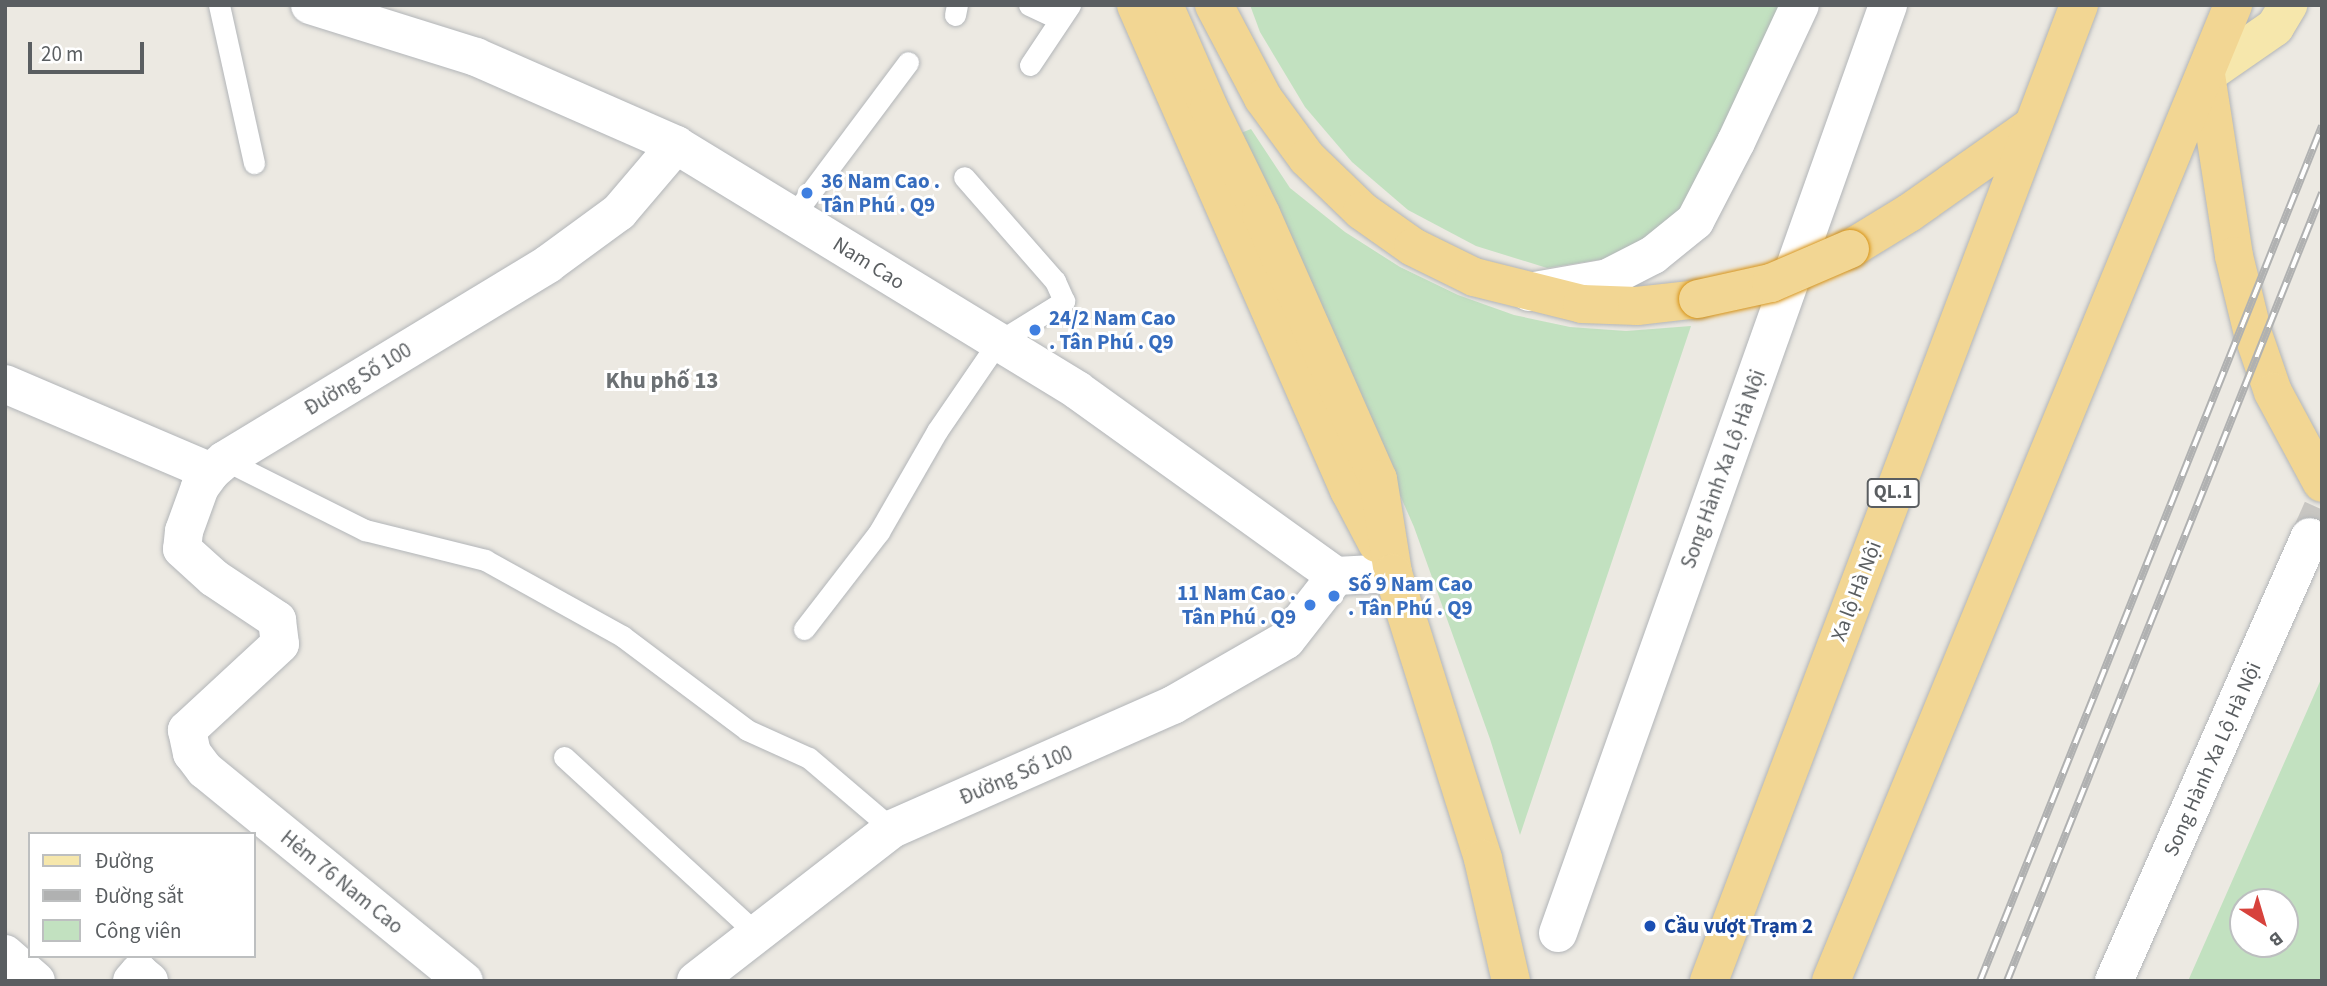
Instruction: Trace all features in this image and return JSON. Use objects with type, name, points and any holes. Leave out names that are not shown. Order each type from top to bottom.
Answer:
[{"type":"highway","points":[[1136,5],[1349,490],[1393,573]]},
{"type":"highway","points":[[1164,5],[1209,108],[1261,214],[1378,479],[1393,573],[1483,859],[1511,981]]},
{"type":"highway","points":[[1214,5],[1263,98],[1307,158],[1362,211],[1413,247],[1474,277],[1582,304],[1637,306],[1699,299],[1771,283],[1850,249],[1909,213],[2031,127]]},
{"type":"highway","name":"Xa lộ Hà Nội","points":[[1709,981],[2079,5]]},
{"type":"highway","points":[[1831,981],[2233,5]]},
{"type":"highway","points":[[2206,75],[2234,256],[2253,334],[2273,392],[2322,484]]},
{"type":"main road","points":[[2206,75],[2275,27],[2288,5]]},
{"type":"street","name":"Nam Cao","points":[[310,5],[476,57],[676,145],[1077,390],[1336,576]]},
{"type":"street","points":[[1529,292],[1608,278],[1653,255],[1695,221],[1737,142],[1800,5]]},
{"type":"street","name":"Song Hành Xa Lộ Hà Nội","points":[[1558,933],[1888,5]]},
{"type":"street","name":"Đường Số 100","points":[[218,466],[548,264],[619,212],[676,145]]},
{"type":"street","points":[[5,384],[218,466]]},
{"type":"street","name":"Hẻm 76 Nam Cao","points":[[218,466],[200,487],[184,531],[182,549],[214,578],[277,620],[280,644],[187,730],[192,753],[205,770],[464,981]]},
{"type":"street","name":"Song Hành Xa Lộ Hà Nội","points":[[2114,981],[2310,537]]},
{"type":"street","points":[[1336,576],[1393,573]]},
{"type":"street","name":"Đường Số 100","points":[[696,981],[891,829],[1174,705],[1286,640],[1336,576]]},
{"type":"street","points":[[5,954],[36,981]]},
{"type":"street","points":[[132,981],[139,973],[149,981]]},
{"type":"lane","points":[[219,5],[254,163]]},
{"type":"lane","points":[[1029,5],[1064,12],[1030,65]]},
{"type":"lane","points":[[793,216],[908,62]]},
{"type":"lane","points":[[804,629],[879,532],[937,431],[998,342],[1064,301],[1055,281],[964,177]]},
{"type":"lane","points":[[218,466],[365,530],[485,560],[622,636],[747,730],[809,758],[891,829]]},
{"type":"lane","points":[[564,757],[757,933]]},
{"type":"green space","points":[[1250,5],[1781,5],[1681,228],[1610,258],[1547,268],[1476,246],[1408,210],[1352,162],[1305,107],[1260,32]]},
{"type":"green space","points":[[1251,129],[1290,188],[1345,232],[1400,267],[1458,295],[1514,315],[1570,327],[1626,331],[1691,326],[1520,835],[1490,739],[1414,527],[1241,133]]},
{"type":"green space","points":[[2322,677],[2322,981],[2188,981]]},
{"type":"tunnel","points":[[2310,537],[2322,510]]},
{"type":"railway","points":[[1980,981],[2322,126]]},
{"type":"railway","points":[[2007,981],[2322,193]]},
{"type":"place","name":"36 Nam Cao . Tân Phú . Q9","points":[[807,193]]},
{"type":"place","name":"24/2 Nam Cao . Tân Phú . Q9","points":[[1035,330]]},
{"type":"place","name":"Số 9 Nam Cao . Tân Phú . Q9","points":[[1334,596]]},
{"type":"place","name":"11 Nam Cao . Tân Phú . Q9","points":[[1310,605]]},
{"type":"place","name":"Cầu vượt Trạm 2","points":[[1650,926]]},
{"type":"district","name":"Khu phố 13","points":[[662,381]]}]
